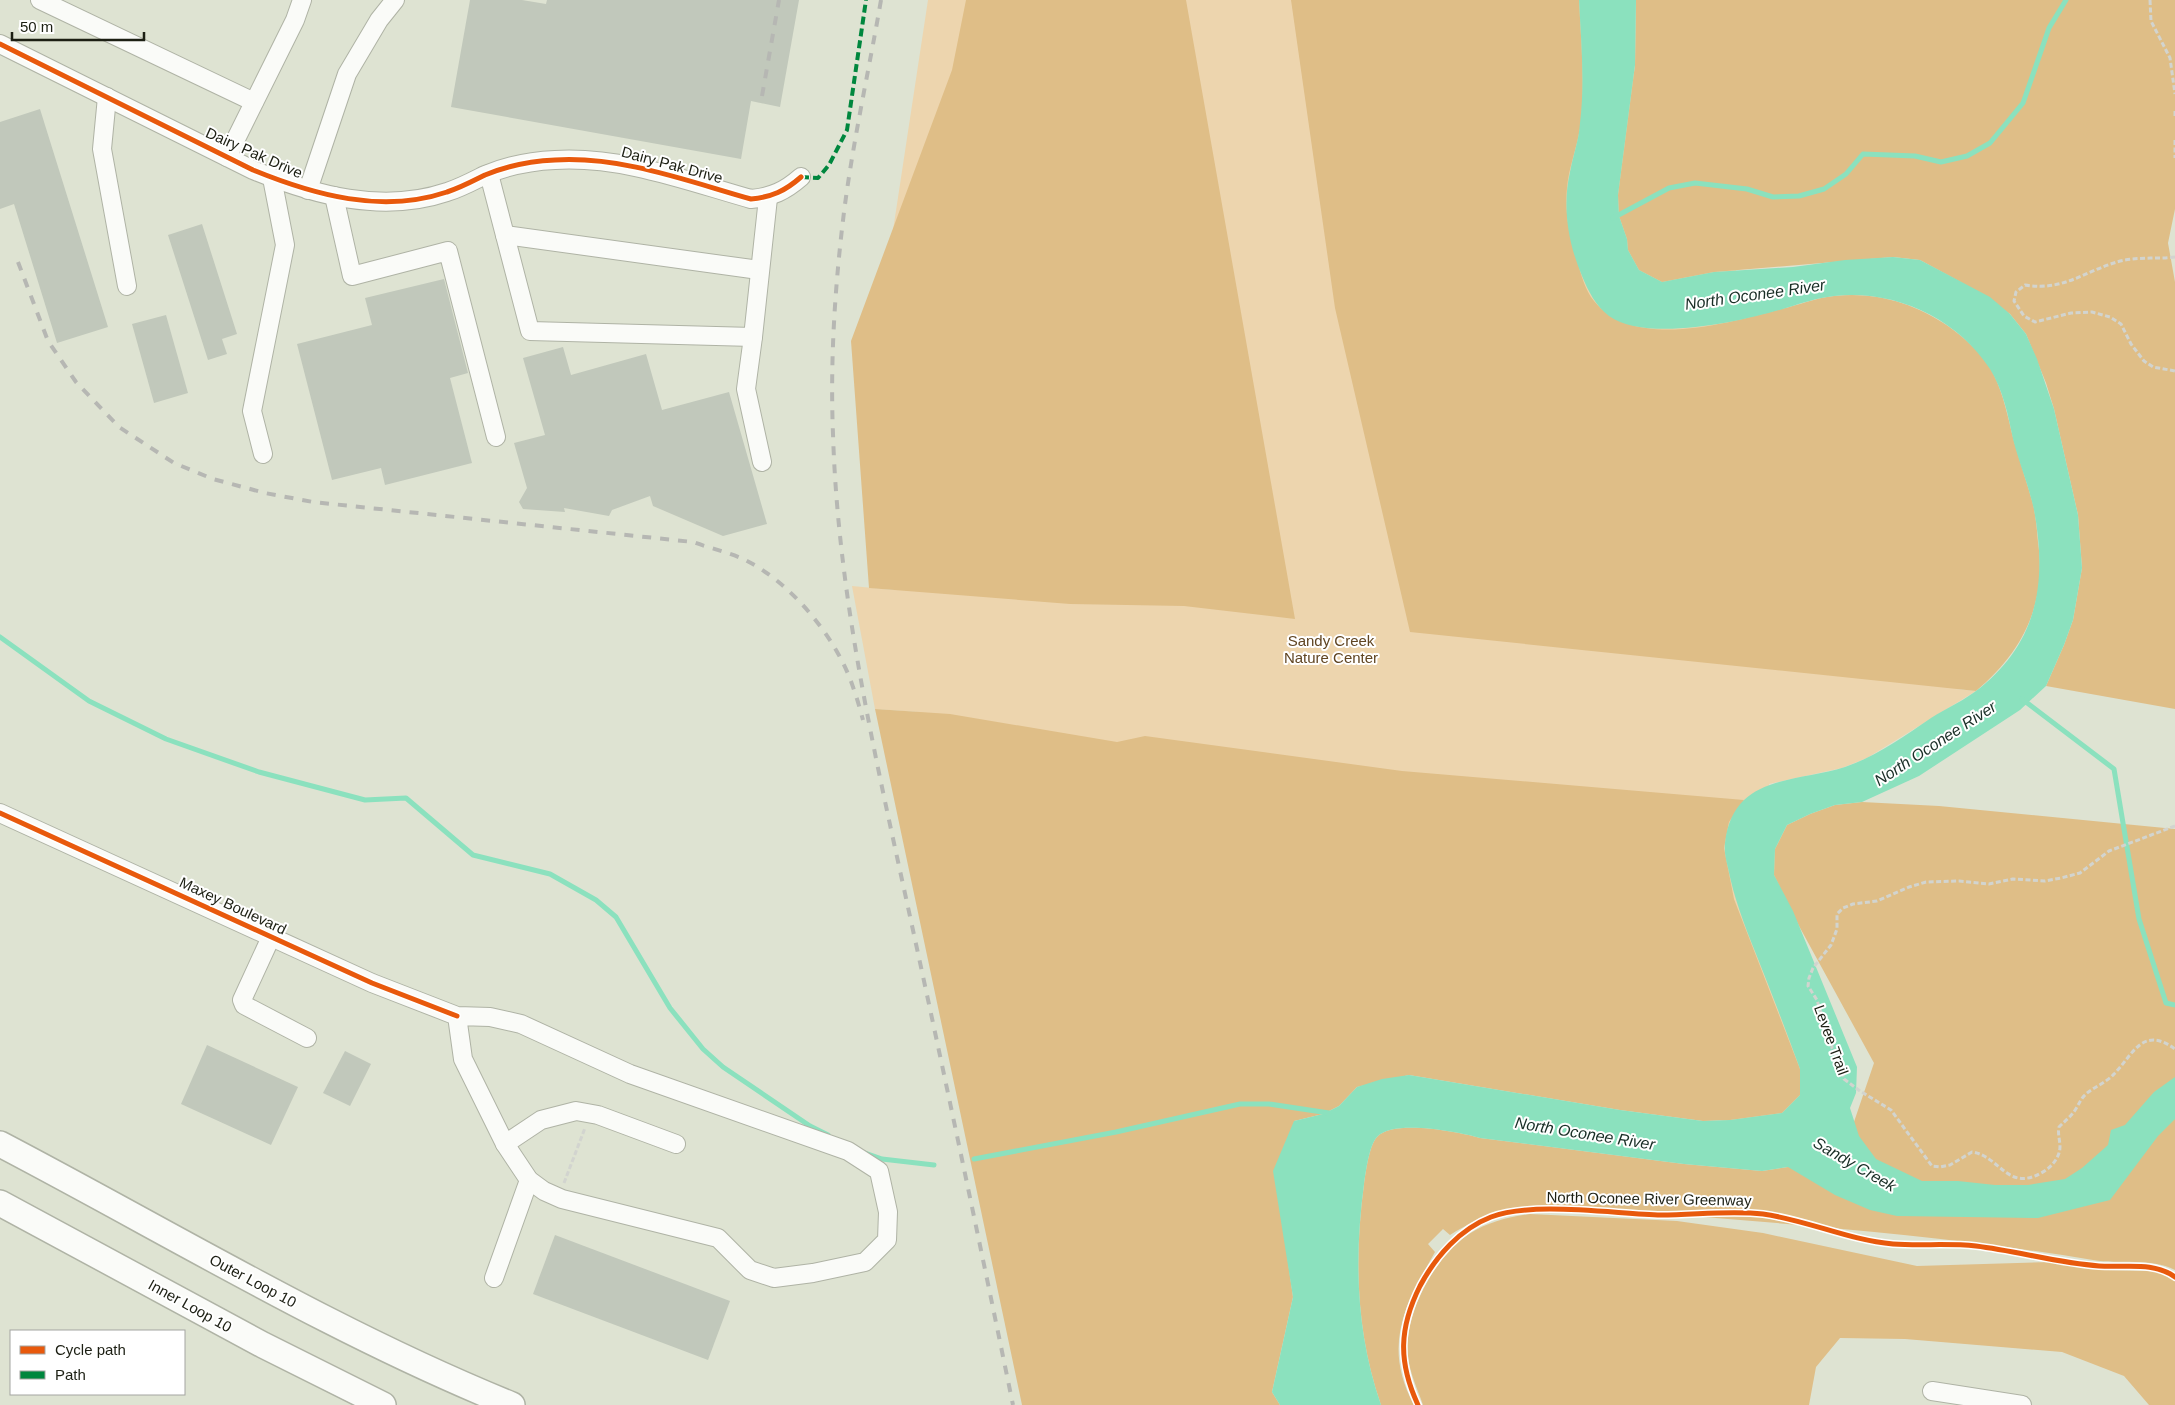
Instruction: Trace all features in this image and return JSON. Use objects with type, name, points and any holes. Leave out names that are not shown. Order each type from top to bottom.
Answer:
[{"type":"highway","name":"Outer Loop 10","points":[[0,1144],[315,1313],[441,1375],[512,1405]]},
{"type":"highway","name":"Inner Loop 10","points":[[0,1203],[263,1345],[383,1405]]},
{"type":"street","points":[[40,0],[254,102]]},
{"type":"street","points":[[227,156],[295,20],[302,0]]},
{"type":"street","points":[[308,190],[347,74],[379,20],[395,0]]},
{"type":"street","name":"Dairy Pak Drive","points":[[0,44],[272,178],[334,196],[361,201],[393,202],[420,200],[448,192],[489,174],[533,162],[590,160],[617,162],[751,199],[768,198]]},
{"type":"street","points":[[106,97],[102,149],[127,286]]},
{"type":"street","points":[[489,174],[530,331],[753,336]]},
{"type":"street","points":[[762,462],[746,389],[768,198],[786,190],[801,177]]},
{"type":"street","points":[[263,454],[252,411],[285,245],[272,178]]},
{"type":"street","points":[[334,196],[352,276],[448,251],[496,437]]},
{"type":"street","points":[[506,235],[759,270]]},
{"type":"street","name":"Maxey Boulevard","points":[[0,813],[372,983],[457,1016]]},
{"type":"street","points":[[271,937],[242,1000],[244,1006],[307,1038]]},
{"type":"street","points":[[457,1016],[490,1016],[521,1024],[630,1074],[848,1151],[880,1171],[888,1212],[887,1240],[865,1262],[813,1273],[774,1278],[750,1270],[718,1238],[559,1198],[544,1191],[529,1180],[505,1144],[463,1060],[457,1016]]},
{"type":"street","points":[[505,1144],[541,1120],[576,1111],[591,1114],[676,1144]]},
{"type":"street","points":[[494,1278],[529,1180]]},
{"type":"street","points":[[1932,1391],[2022,1405]]},
{"type":"path","points":[[2150,0],[2151,21],[2170,58],[2175,94]]},
{"type":"path","points":[[2175,111],[2175,117]]},
{"type":"path","points":[[2175,140],[2175,158]]},
{"type":"path","points":[[2175,257],[2153,259],[2140,257],[2104,266],[2078,278],[2043,288],[2025,285],[2018,288],[2014,301],[2024,316],[2035,322],[2071,313],[2092,312],[2110,317],[2121,324],[2131,344],[2144,361],[2153,367],[2175,370]]},
{"type":"path","points":[[559,1198],[591,1114]]},
{"type":"green space","name":"Sandy Creek Nature Center","points":[[928,0],[1594,0],[1956,689],[1976,691],[1867,758],[1842,768],[1769,784],[1813,1136],[1790,1155],[918,712],[875,709],[852,586],[894,590],[880,316]]},
{"type":"shaded area","points":[[966,0],[1186,0],[1295,619],[1184,606],[1070,604],[869,588],[851,341],[952,70]]},
{"type":"shaded area","points":[[1291,0],[1579,0],[1583,91],[1579,134],[1567,186],[1567,218],[1586,287],[1594,301],[1611,316],[1633,325],[1657,329],[1683,329],[1735,321],[1827,297],[1864,295],[1894,300],[1922,311],[1948,326],[1973,347],[1993,373],[2003,398],[2033,504],[2040,565],[2039,586],[2028,626],[2006,660],[1992,676],[1976,691],[1410,632],[1335,308]]},
{"type":"shaded area","points":[[1636,0],[2175,0],[2175,209],[2168,243],[2175,282],[2175,709],[2046,686],[2073,620],[2082,568],[2078,515],[2054,409],[2046,383],[2026,334],[2010,314],[1966,285],[1920,260],[1893,257],[1714,272],[1662,282],[1639,270],[1628,250],[1627,239],[1619,216],[1618,195],[1635,65]]},
{"type":"shaded area","points":[[875,709],[950,714],[1117,742],[1145,736],[1402,771],[1744,800],[1729,822],[1724,848],[1734,899],[1800,1069],[1800,1095],[1782,1113],[1730,1120],[1703,1121],[1620,1110],[1409,1075],[1357,1087],[1339,1106],[1323,1114],[1294,1121],[1287,1255],[1293,1297],[1272,1392],[1280,1405],[1022,1405]]},
{"type":"shaded area","points":[[1862,802],[1939,806],[2175,829],[2175,1270],[2145,1262],[2103,1261],[1966,1242],[1839,1229],[1584,1207],[1546,1206],[1514,1209],[1484,1217],[1450,1235],[1443,1229],[1428,1244],[1435,1252],[1407,1308],[1401,1326],[1399,1344],[1404,1383],[1414,1405],[1381,1405],[1366,1351],[1359,1296],[1358,1268],[1361,1212],[1367,1166],[1374,1141],[1385,1132],[1397,1129],[1427,1128],[1480,1138],[1684,1164],[1762,1171],[1788,1167],[1838,1169],[1874,1063],[1799,926],[1774,875],[1775,849],[1787,825],[1835,805]]},
{"type":"shaded area","points":[[1530,1214],[1677,1221],[1763,1233],[1917,1266],[2052,1262],[2104,1270],[2154,1271],[2164,1274],[2175,1281],[2175,1405],[2149,1405],[2124,1376],[2062,1352],[1905,1339],[1840,1338],[1816,1367],[1809,1405],[1423,1405],[1410,1370],[1408,1341],[1410,1324],[1416,1306],[1433,1272],[1456,1244],[1469,1234],[1483,1226],[1498,1221]]},
{"type":"water","points":[[1579,0],[1636,0],[1635,65],[1618,195],[1619,216],[1627,239],[1628,250],[1639,270],[1662,282],[1714,272],[1793,267],[1845,260],[1893,257],[1920,260],[1990,297],[2010,314],[2026,334],[2037,359],[2054,409],[2078,515],[2082,568],[2073,620],[2046,686],[2020,710],[1919,776],[1862,802],[1835,805],[1787,825],[1775,849],[1774,875],[1793,911],[1857,1067],[1856,1093],[1850,1108],[1859,1136],[1876,1159],[1922,1181],[2028,1185],[2065,1179],[2082,1168],[2108,1145],[2111,1130],[2125,1125],[2154,1092],[2175,1077],[2175,1119],[2158,1136],[2110,1200],[2038,1218],[1897,1216],[1870,1210],[1835,1195],[1788,1167],[1762,1171],[1684,1164],[1480,1138],[1442,1130],[1411,1128],[1385,1132],[1374,1141],[1367,1166],[1361,1212],[1358,1268],[1359,1296],[1366,1351],[1381,1405],[1280,1405],[1272,1392],[1293,1297],[1273,1171],[1294,1121],[1323,1114],[1339,1106],[1357,1087],[1382,1079],[1409,1075],[1620,1110],[1703,1121],[1730,1120],[1782,1113],[1800,1095],[1800,1069],[1743,922],[1733,890],[1725,850],[1730,821],[1740,804],[1753,793],[1769,785],[1857,763],[1890,746],[1980,688],[2000,670],[2015,650],[2034,608],[2038,585],[2038,536],[2034,510],[2015,448],[2002,394],[1995,377],[1976,351],[1960,335],[1942,322],[1922,311],[1901,303],[1879,297],[1857,295],[1822,298],[1746,319],[1671,329],[1647,328],[1626,324],[1609,316],[1596,303],[1587,287],[1573,251],[1567,212],[1568,185],[1578,135],[1582,93]]},
{"type":"building","points":[[470,0],[522,0],[546,4],[547,0],[799,0],[780,107],[751,101],[741,159],[451,107]]},
{"type":"building","points":[[40,109],[108,327],[57,343],[14,204],[0,209],[0,122]]},
{"type":"building","points":[[202,224],[237,334],[222,339],[227,354],[208,360],[168,235]]},
{"type":"building","points":[[444,279],[468,373],[450,378],[472,463],[385,485],[381,468],[332,480],[297,344],[372,325],[365,298]]},
{"type":"building","points":[[166,315],[188,393],[154,403],[132,324]]},
{"type":"building","points":[[563,347],[571,375],[646,354],[662,410],[729,392],[767,524],[723,536],[653,506],[650,496],[612,510],[609,516],[564,508],[565,512],[523,509],[519,502],[527,488],[514,443],[545,435],[523,358]]},
{"type":"building","points":[[207,1045],[298,1087],[271,1145],[181,1104]]},
{"type":"building","points":[[345,1051],[371,1064],[350,1106],[323,1093]]},
{"type":"building","points":[[555,1235],[730,1301],[708,1360],[533,1294]]},
{"type":"waterway","points":[[1613,218],[1669,188],[1695,183],[1747,189],[1773,197],[1799,196],[1824,189],[1846,174],[1863,154],[1915,156],[1941,162],[1967,156],[1990,143],[2023,103],[2049,28],[2066,0]]},
{"type":"waterway","points":[[0,637],[89,701],[166,739],[259,772],[365,800],[406,798],[473,855],[550,874],[596,900],[616,917],[670,1008],[703,1049],[723,1067],[810,1126],[828,1135]]},
{"type":"waterway","points":[[2022,699],[2114,769],[2139,919],[2166,1003],[2175,1005]]},
{"type":"waterway","points":[[974,1159],[1116,1132],[1240,1104],[1269,1104],[1329,1113]]},
{"type":"waterway","points":[[865,1153],[882,1159],[934,1165]]},
{"type":"railway","points":[[762,96],[779,0]]},
{"type":"railway","points":[[881,0],[852,159],[838,267],[832,378],[836,496],[842,557],[872,740],[1013,1405]]},
{"type":"railway","points":[[18,262],[48,341],[76,382],[119,427],[174,463],[213,479],[265,493],[313,502],[693,542],[743,559],[778,581],[810,613],[824,631],[846,668],[863,720]]},
{"type":"marked path","points":[[801,177],[818,178],[829,165],[847,130],[866,0]]},
{"type":"cycle path","points":[[0,44],[253,170],[300,187],[348,199],[398,201],[423,198],[452,190],[502,169],[528,163],[555,160],[580,160],[630,166],[751,199],[765,197],[778,192],[801,177]]},
{"type":"cycle path","points":[[0,813],[372,983],[457,1016]]},
{"type":"cycle path","name":"North Oconee River Greenway","points":[[1418,1405],[1411,1389],[1404,1360],[1405,1331],[1413,1301],[1433,1264],[1459,1236],[1480,1222],[1508,1212],[1551,1209],[1661,1215],[1763,1214],[1876,1242],[1903,1245],[1976,1246],[2084,1264],[2148,1267],[2158,1269],[2175,1277]]},
{"type":"water label","name":"North Oconee River","points":[[1755,294]]},
{"type":"water label","name":"North Oconee River","points":[[1935,743]]},
{"type":"water label","name":"North Oconee River","points":[[1585,1133]]},
{"type":"water label","name":"Sandy Creek","points":[[1855,1164]]}]
